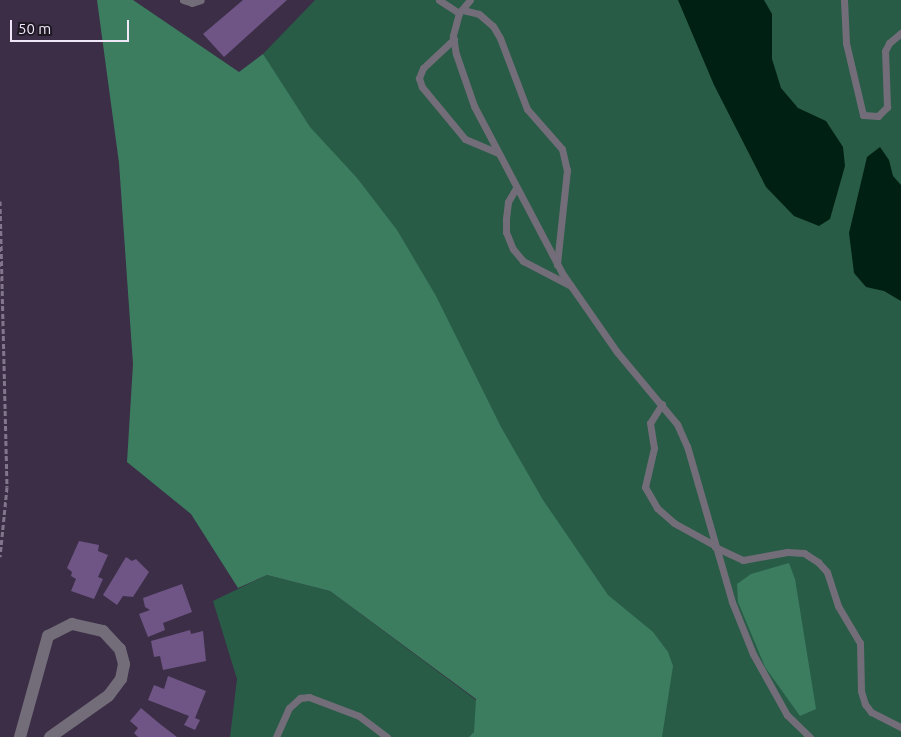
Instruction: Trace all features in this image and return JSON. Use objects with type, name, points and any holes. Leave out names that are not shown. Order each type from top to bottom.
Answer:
[{"type":"street","points":[[20,737],[48,636],[72,624],[103,631],[116,642],[123,656],[121,679],[108,696],[50,737]]},
{"type":"lane","points":[[184,0],[201,0]]},
{"type":"lane","points":[[438,0],[461,12],[479,14],[492,26],[500,38],[527,110],[562,149],[567,170],[557,264]]},
{"type":"lane","points":[[470,0],[461,12],[454,39],[474,106],[557,264],[617,352],[662,404],[687,446],[714,546],[753,654],[787,715],[810,737]]},
{"type":"lane","points":[[844,0],[846,43],[863,115],[878,116],[887,107],[886,51],[889,43],[901,33]]},
{"type":"lane","points":[[454,39],[423,68],[419,78],[422,87],[465,139],[498,153]]},
{"type":"lane","points":[[516,188],[508,202],[506,219],[506,232],[513,249],[528,265],[571,286]]},
{"type":"lane","points":[[662,404],[650,423],[654,448],[645,487],[657,508],[674,523],[743,560],[787,552],[804,553],[818,562],[827,572],[838,606],[860,643],[861,691],[865,704],[871,712],[901,727]]},
{"type":"lane","points":[[276,737],[288,708],[300,698],[309,697],[359,716],[387,737]]},
{"type":"path","points":[[0,201],[8,486],[0,557]]},
{"type":"shaded area","points":[[315,0],[901,0],[901,737],[638,737],[263,54]]},
{"type":"shaded area","points":[[678,0],[764,0],[772,14],[772,59],[781,88],[798,108],[826,121],[843,147],[845,166],[830,219],[819,226],[794,216],[766,187],[714,85]]},
{"type":"shaded area","points":[[880,147],[889,160],[893,176],[901,185],[901,301],[884,291],[866,287],[854,273],[849,233],[867,157]]},
{"type":"shaded area","points":[[267,575],[330,591],[476,700],[556,737],[230,737],[237,679],[213,601]]},
{"type":"green space","points":[[97,0],[133,0],[239,72],[263,54],[310,127],[357,178],[397,230],[436,296],[501,427],[543,500],[608,595],[653,632],[668,652],[673,666],[662,737],[469,737],[474,732],[476,699],[330,591],[267,575],[238,588],[191,514],[127,462],[133,364],[119,163]]},
{"type":"green space","points":[[789,563],[795,579],[816,709],[800,716],[765,667],[738,602],[737,584],[751,574]]},
{"type":"building","points":[[243,0],[287,0],[224,57],[203,34]]},
{"type":"building","points":[[79,541],[99,545],[98,551],[108,555],[98,577],[103,579],[94,599],[71,591],[76,579],[71,576],[72,572],[67,568]]},
{"type":"building","points":[[126,557],[132,561],[136,559],[149,572],[133,597],[123,596],[117,605],[103,595]]},
{"type":"building","points":[[182,584],[192,612],[163,623],[165,630],[148,637],[139,614],[150,610],[145,607],[143,598]]},
{"type":"building","points":[[190,630],[191,634],[203,631],[206,661],[163,670],[160,656],[154,657],[151,641]]},
{"type":"building","points":[[168,676],[206,691],[195,718],[200,720],[195,730],[184,725],[189,716],[148,700],[154,685],[164,689]]},
{"type":"building","points":[[141,708],[177,737],[138,737],[134,733],[138,728],[130,721]]}]
